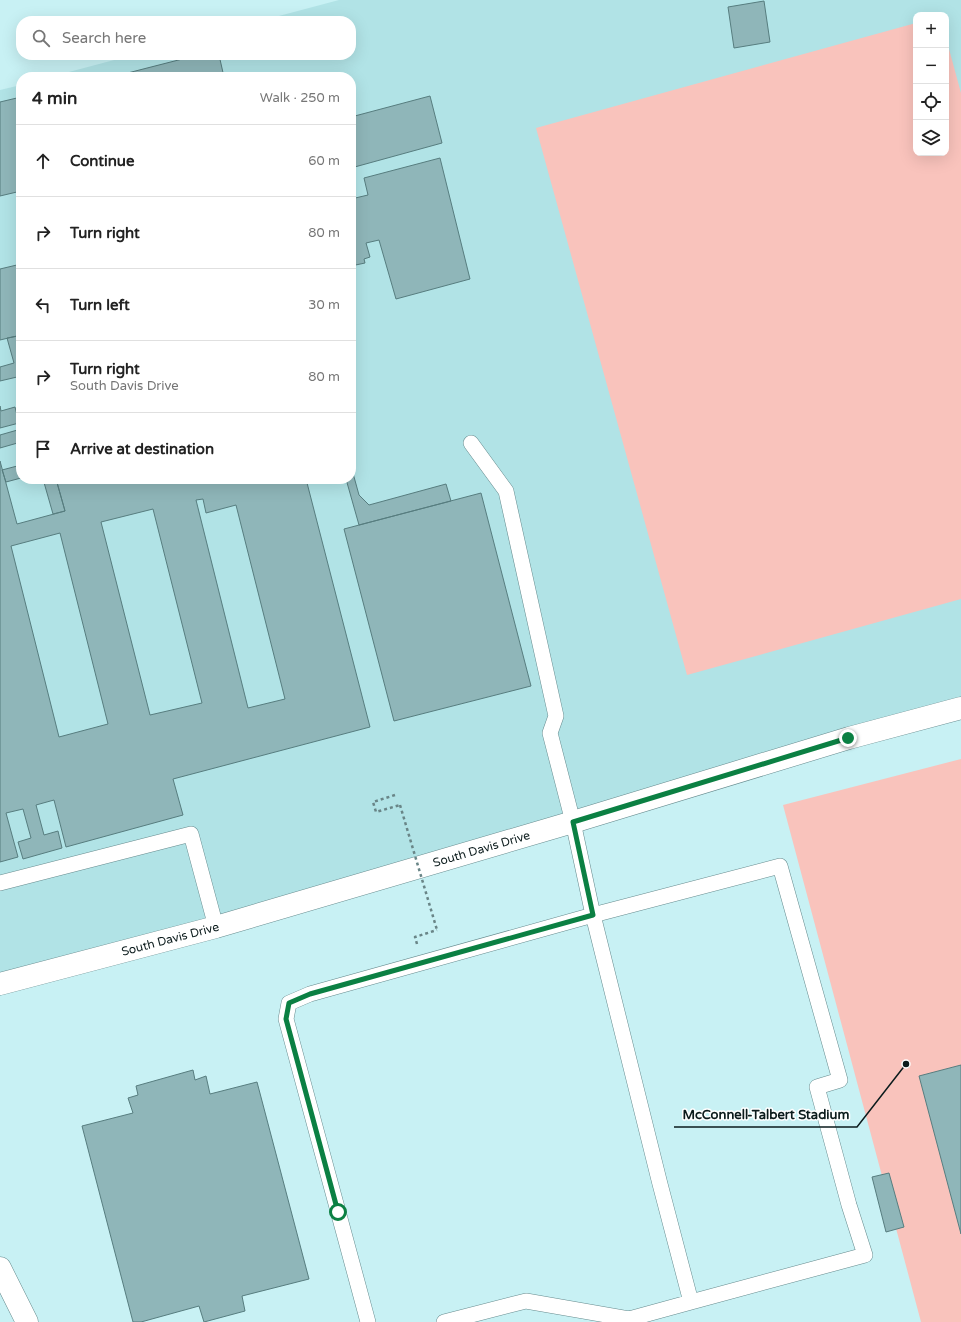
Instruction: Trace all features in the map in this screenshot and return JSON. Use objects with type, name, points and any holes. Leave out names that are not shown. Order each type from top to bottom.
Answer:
[{"type":"street","name":"South Davis Drive","points":[[0,984],[216,927],[573,822],[848,738],[961,708]]},
{"type":"street","points":[[0,1268],[27,1322]]},
{"type":"lane","points":[[471,443],[506,491],[556,716],[550,733],[573,822],[593,915],[690,1302]]},
{"type":"lane","points":[[0,883],[191,834],[216,927]]},
{"type":"lane","points":[[368,1322],[286,1019],[289,1003],[310,994],[593,915],[780,866],[840,1080],[817,1087],[849,1206],[865,1255],[629,1320],[526,1301],[444,1322]]},
{"type":"path","points":[[395,795],[373,802],[376,812],[400,805],[437,930]]},
{"type":"shaded area","points":[[339,0],[961,0],[961,712],[0,984],[0,90],[16,86],[16,484],[356,484],[356,72],[69,72],[114,60],[356,60],[356,16],[279,16]]},
{"type":"shaded area","points":[[913,24],[913,156],[949,156],[949,49],[961,93],[961,599],[687,675],[536,128]]},
{"type":"shaded area","points":[[961,759],[961,1322],[921,1322],[783,805]]},
{"type":"building","points":[[764,1],[770,42],[734,48],[728,7]]},
{"type":"building","points":[[178,60],[220,60],[223,72],[132,72]]},
{"type":"building","points":[[430,96],[442,143],[356,167],[356,116]]},
{"type":"building","points":[[16,98],[16,192],[0,196],[0,102]]},
{"type":"building","points":[[440,158],[470,279],[396,299],[379,240],[366,243],[370,257],[364,259],[365,263],[356,265],[356,198],[368,195],[364,178]]},
{"type":"building","points":[[16,265],[16,336],[0,340],[0,269]]},
{"type":"building","points":[[16,336],[16,377],[0,381],[0,367],[14,363],[7,338]]},
{"type":"building","points":[[0,406],[1,411],[15,407],[16,424],[0,428]]},
{"type":"building","points":[[16,430],[16,443],[0,448],[0,435]]},
{"type":"building","points":[[0,461],[17,524],[65,511],[57,484],[307,484],[370,727],[173,779],[183,815],[66,847],[54,800],[36,805],[44,835],[58,831],[62,848],[23,859],[18,842],[31,838],[23,809],[6,813],[18,857],[0,862]],"holes":[[[203,499],[206,513],[236,505],[285,699],[248,708],[196,500]],[[153,509],[202,703],[150,715],[101,522]],[[60,533],[108,724],[59,737],[11,546]]]},
{"type":"building","points":[[16,466],[16,479],[6,482],[2,470]]},
{"type":"building","points":[[44,484],[57,484],[65,511],[53,514]]},
{"type":"building","points":[[347,484],[356,484],[359,495],[369,505],[446,484],[451,501],[359,525]]},
{"type":"building","points":[[481,493],[531,686],[394,721],[344,529]]},
{"type":"building","points":[[961,1065],[961,1234],[919,1076]]},
{"type":"building","points":[[193,1070],[195,1080],[206,1076],[210,1094],[257,1082],[309,1279],[242,1296],[245,1311],[204,1322],[199,1306],[141,1322],[133,1322],[82,1126],[133,1113],[128,1098],[138,1095],[136,1086]]},
{"type":"building","points":[[889,1173],[904,1227],[886,1232],[872,1177]]},
{"type":"place","name":"McConnell-Talbert Stadium","points":[[906,1064]]},
{"type":"route","points":[[338,1212],[286,1019],[289,1003],[310,994],[593,915],[573,822],[848,738]]}]
